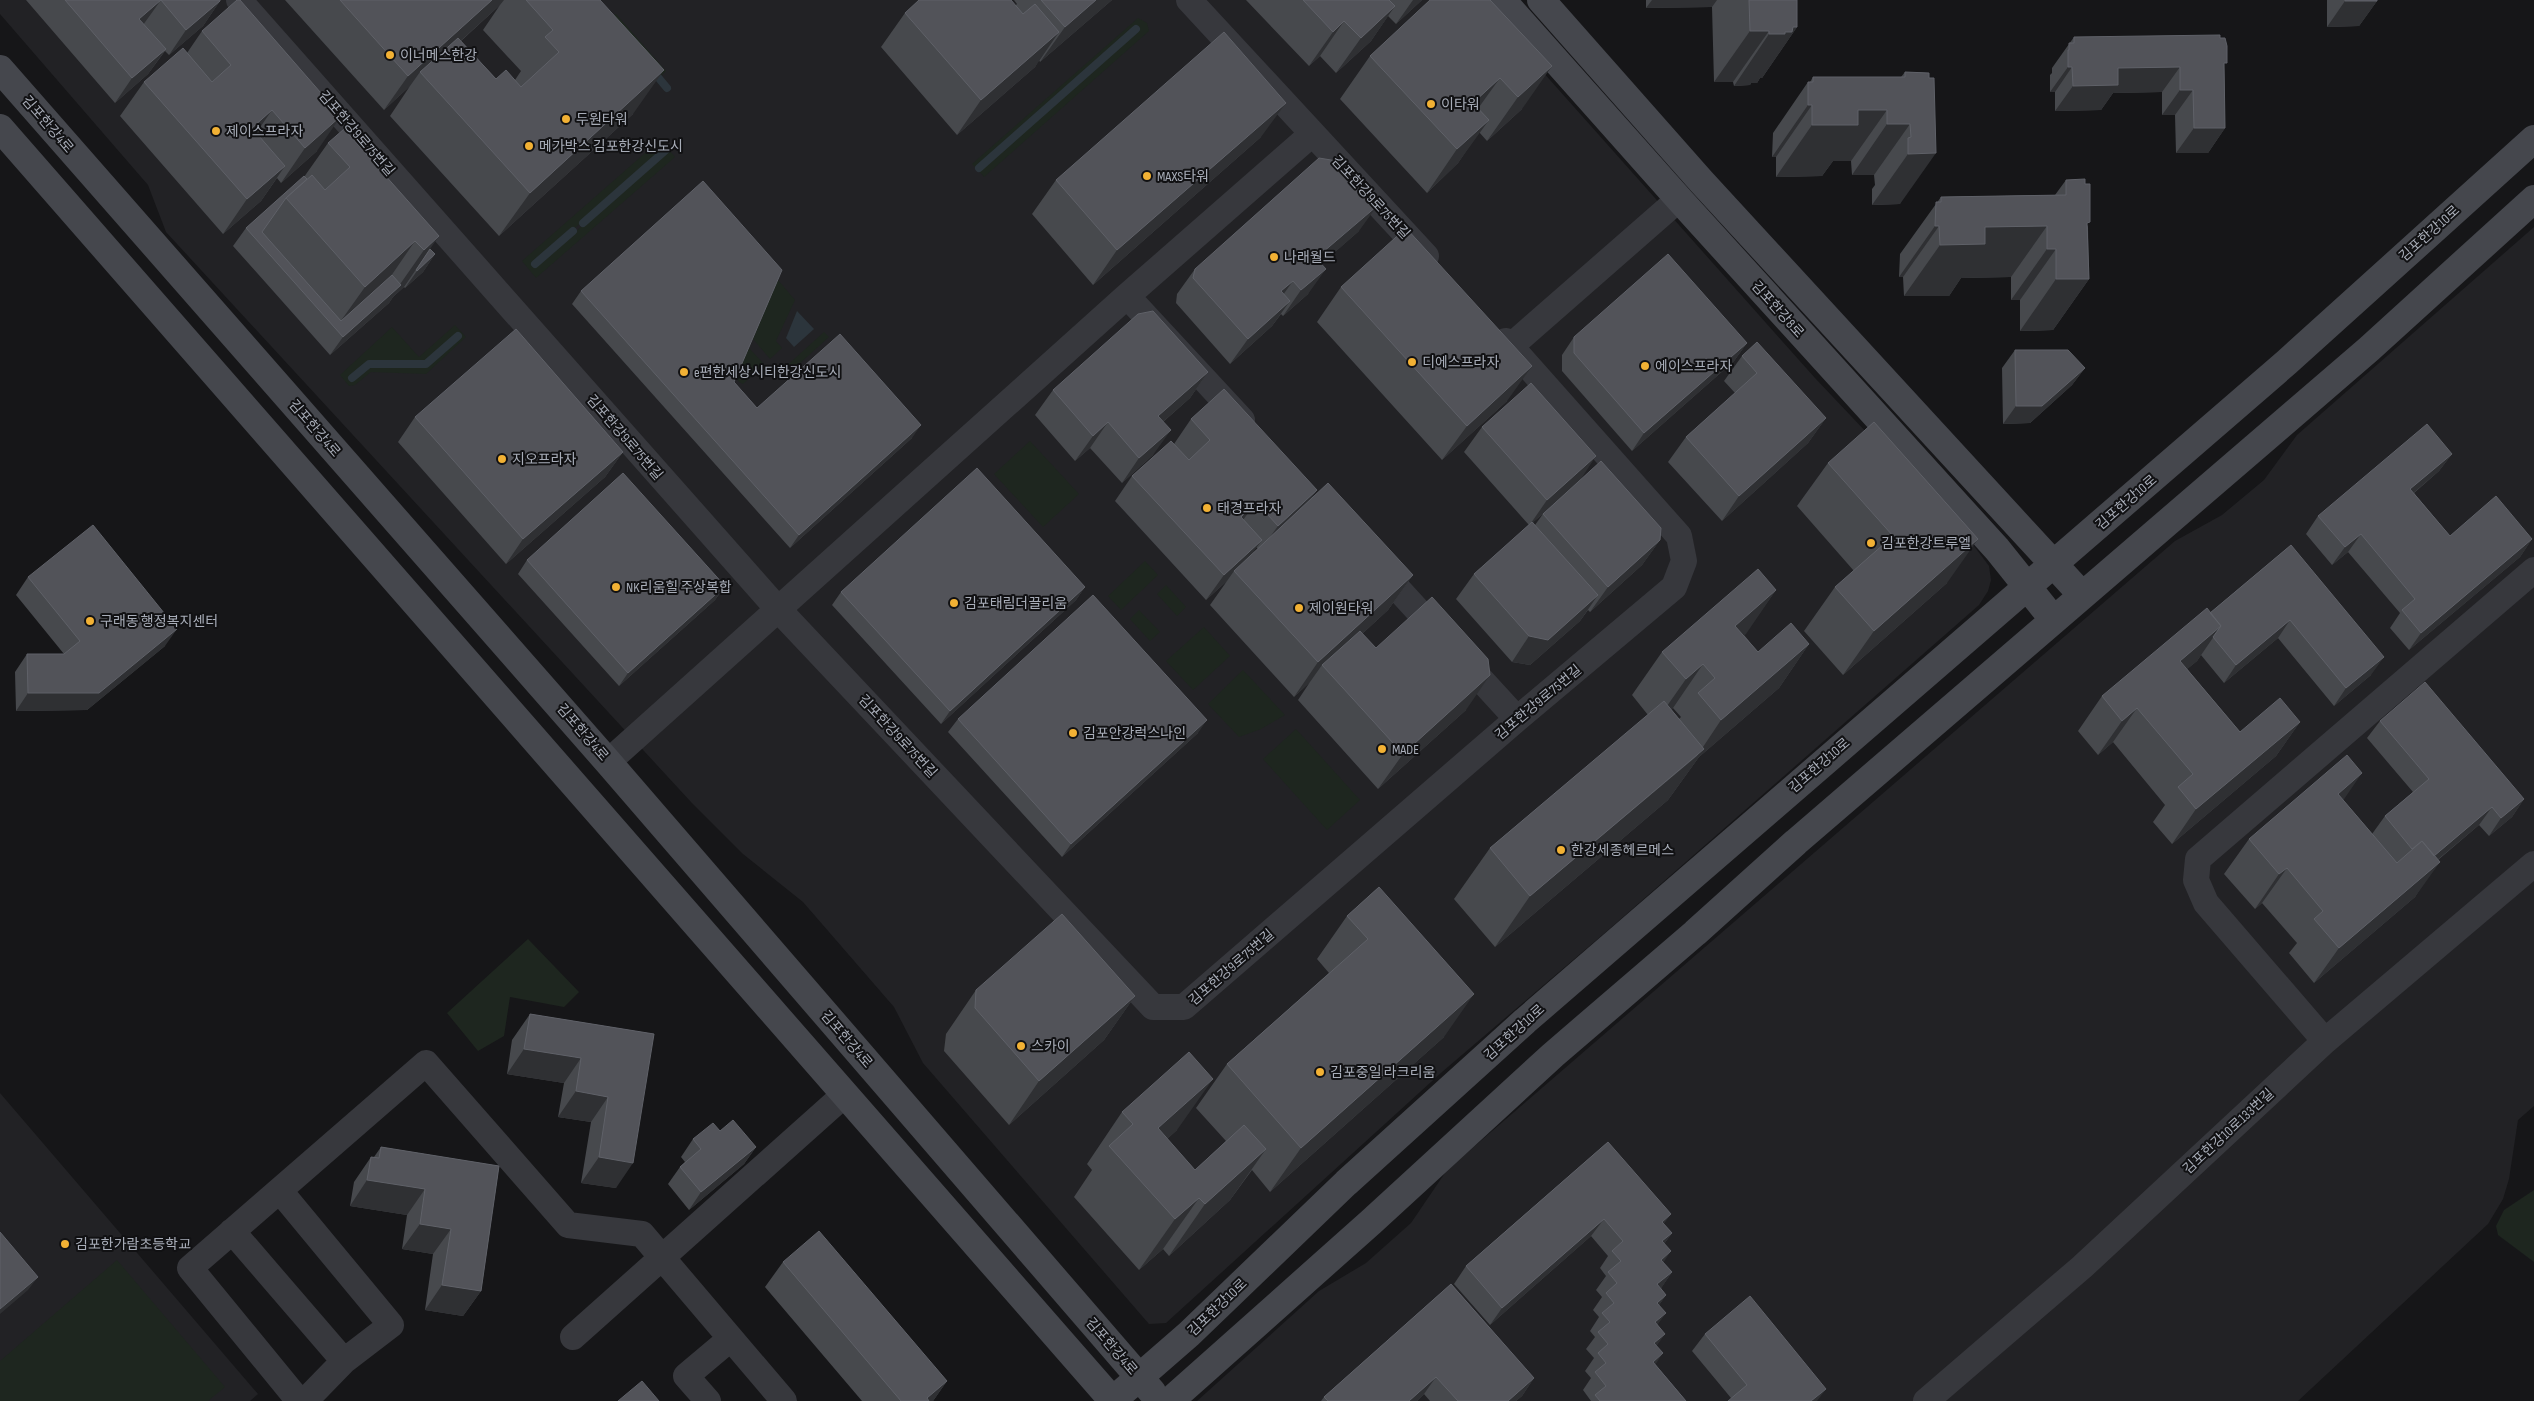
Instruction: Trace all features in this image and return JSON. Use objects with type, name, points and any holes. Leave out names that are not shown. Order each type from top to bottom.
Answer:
[{"type":"street","name":"김포한강9로75번길","points":[[239,0],[777,608],[1153,1007],[1184,1007],[1517,719],[1674,587],[1684,561],[1679,536],[1488,322]]},
{"type":"street","name":"김포한강9로75번길","points":[[1189,0],[1443,274]]},
{"type":"street","name":"김포한강8로","points":[[1502,0],[2027,586],[2053,619]]},
{"type":"street","points":[[1541,0],[1701,181],[2082,595]]},
{"type":"street","name":"김포한강4로","points":[[0,69],[608,762],[1159,1401]]},
{"type":"street","points":[[0,128],[1113,1401]]},
{"type":"street","points":[[608,762],[777,608],[1312,134]]},
{"type":"street","name":"김포한강10로","points":[[1113,1401],[1140,1378],[1346,1183],[1525,1021],[2287,362],[2534,139]]},
{"type":"street","points":[[1511,346],[1679,199]]},
{"type":"street","points":[[1170,1401],[1371,1222],[1553,1055],[2053,619],[2361,355],[2534,199]]},
{"type":"street","points":[[1127,296],[1259,438]]},
{"type":"street","points":[[1360,548],[1517,719]]},
{"type":"street","points":[[2325,1041],[2206,904],[2196,880],[2198,860],[2534,570]]},
{"type":"street","name":"김포한강10로133번길","points":[[1926,1401],[2082,1267],[2325,1041],[2534,864]]},
{"type":"street","points":[[299,1401],[190,1268],[426,1062],[568,1225],[642,1234],[784,1401]]},
{"type":"street","points":[[573,1337],[844,1095]]},
{"type":"street","points":[[280,1191],[391,1325],[344,1361],[305,1401]]},
{"type":"street","points":[[232,1231],[344,1361]]},
{"type":"street","points":[[708,1401],[686,1376],[730,1339]]},
{"type":"shaded area","points":[[0,0],[1479,0],[1815,378],[1974,546],[1989,566],[1991,580],[1988,591],[1979,605],[1614,925],[1442,1072],[1166,1323],[1149,1324],[923,1063],[894,1007],[803,902],[743,854],[691,802],[166,232],[148,185],[0,14]]},
{"type":"shaded area","points":[[616,14],[666,71],[660,77],[609,18]]},
{"type":"shaded area","points":[[1138,18],[1147,23],[1149,31],[984,177],[979,171],[1137,30],[976,168],[972,164]]},
{"type":"shaded area","points":[[660,140],[667,147],[534,264],[535,267],[669,150],[675,157],[536,278],[522,261]]},
{"type":"shaded area","points":[[2534,227],[2534,1106],[2518,1120],[2509,1179],[2503,1199],[2488,1224],[2298,1401],[1197,1401],[1319,1291],[1366,1263],[1411,1223],[1447,1170],[2175,541],[2222,515],[2264,480],[2297,435]]},
{"type":"shaded area","points":[[778,280],[795,300],[776,341],[782,348],[770,359],[753,339]]},
{"type":"shaded area","points":[[797,311],[814,329],[794,347],[786,338]]},
{"type":"shaded area","points":[[455,325],[466,337],[426,374],[371,372],[355,385],[349,386],[340,375],[392,327],[419,357]],"holes":[[[457,335],[426,365],[369,365],[351,378],[368,363],[426,363]]]},
{"type":"shaded area","points":[[824,332],[829,337],[787,375],[782,370]]},
{"type":"shaded area","points":[[749,348],[764,364],[743,384],[736,377]]},
{"type":"shaded area","points":[[1030,441],[1079,494],[1043,527],[994,474]]},
{"type":"shaded area","points":[[1145,561],[1158,575],[1121,610],[1108,596]]},
{"type":"shaded area","points":[[1166,585],[1186,607],[1177,616],[1157,594]]},
{"type":"shaded area","points":[[1139,610],[1160,632],[1150,641],[1130,619]]},
{"type":"shaded area","points":[[1204,627],[1230,656],[1193,690],[1166,661]]},
{"type":"shaded area","points":[[1243,670],[1285,715],[1261,729],[1239,737],[1208,704]]},
{"type":"shaded area","points":[[1296,729],[1360,800],[1327,830],[1263,759]]},
{"type":"shaded area","points":[[528,939],[579,992],[564,1007],[510,997],[504,1036],[478,1051],[447,1013]]},
{"type":"shaded area","name":"김포한가람초등학교","points":[[0,1093],[258,1394],[250,1401],[0,1401]]},
{"type":"shaded area","points":[[2534,1190],[2534,1262],[2498,1235],[2496,1226],[2504,1210]]},
{"type":"shaded area","points":[[117,1260],[225,1387],[208,1401],[0,1401],[0,1361]]},
{"type":"building","points":[[65,0],[161,0],[139,19],[166,49],[132,78]]},
{"type":"building","points":[[161,0],[220,0],[220,1],[186,30]]},
{"type":"building","points":[[237,0],[240,0],[341,116],[305,148],[272,110],[252,128],[285,166],[247,199],[144,82],[183,48],[212,82],[231,65],[202,31]]},
{"type":"building","points":[[340,0],[492,0],[408,76]]},
{"type":"building","points":[[526,0],[600,0],[664,70],[530,193],[420,72],[458,38],[496,79],[506,70],[521,87],[559,52],[545,37],[553,30]]},
{"type":"building","points":[[919,0],[1011,0],[1023,14],[1035,4],[1059,32],[981,100],[905,13]]},
{"type":"building","points":[[1041,0],[1096,0],[1065,27]]},
{"type":"building","points":[[1303,0],[1389,0],[1395,6],[1361,38],[1344,21],[1333,32]]},
{"type":"building","points":[[1430,0],[1490,0],[1552,66],[1518,97],[1500,78],[1473,103],[1489,120],[1457,149],[1370,56]]},
{"type":"building","points":[[1749,0],[1797,0],[1797,27],[1793,27],[1792,32],[1785,32],[1785,34],[1769,34],[1769,31],[1750,31]]},
{"type":"building","points":[[2377,0],[2377,1],[2345,1]]},
{"type":"building","name":"MAXS타워","points":[[1224,32],[1286,103],[1117,250],[1056,180]]},
{"type":"building","points":[[2220,35],[2220,38],[2225,38],[2227,46],[2227,63],[2224,63],[2225,128],[2194,128],[2193,90],[2180,90],[2180,67],[2118,68],[2118,85],[2073,86],[2072,67],[2068,67],[2068,50],[2069,43],[2074,43],[2074,37]]},
{"type":"building","points":[[1905,72],[1929,73],[1929,78],[1934,78],[1936,153],[1908,154],[1908,138],[1911,137],[1910,124],[1887,124],[1887,110],[1858,110],[1858,125],[1812,125],[1812,105],[1808,105],[1808,82],[1813,82],[1813,77],[1905,77]]},
{"type":"building","points":[[344,129],[439,236],[424,250],[415,241],[365,287],[286,198],[312,175],[325,190],[350,167],[328,143]]},
{"type":"building","name":"나래월드","points":[[1319,158],[1337,161],[1377,206],[1316,258],[1326,269],[1301,290],[1293,281],[1281,291],[1290,301],[1248,339],[1193,278],[1195,269]]},
{"type":"building","points":[[304,176],[307,179],[286,198],[262,232],[341,321],[392,275],[401,285],[343,337],[246,228]]},
{"type":"building","points":[[2085,179],[2085,184],[2090,184],[2090,222],[2087,223],[2089,279],[2056,279],[2056,249],[2047,249],[2047,226],[1985,227],[1985,244],[1940,245],[1939,226],[1935,226],[1936,202],[1941,202],[1941,197],[2066,195],[2066,180]]},
{"type":"building","name":"e편한세상시티한강신도시","points":[[703,181],[782,270],[734,382],[757,408],[840,334],[921,425],[799,535],[581,291]]},
{"type":"building","points":[[1406,228],[1532,366],[1467,426],[1341,287]]},
{"type":"building","points":[[430,249],[435,254],[417,271],[416,270]]},
{"type":"building","name":"에이스프라자","points":[[1668,254],[1747,343],[1644,433],[1574,353],[1574,337]]},
{"type":"building","points":[[1153,311],[1208,372],[1158,416],[1171,430],[1139,458],[1108,422],[1093,436],[1053,390],[1138,314]]},
{"type":"building","name":"지오프라자","points":[[516,329],[623,452],[523,539],[415,417]]},
{"type":"building","points":[[1757,342],[1826,418],[1739,496],[1686,437],[1757,373],[1742,356]]},
{"type":"building","points":[[2015,350],[2068,350],[2085,368],[2042,406],[2016,406]]},
{"type":"building","points":[[1531,383],[1596,456],[1547,500],[1482,427]]},
{"type":"building","name":"태경프라자","points":[[1224,389],[1317,490],[1278,526],[1256,502],[1241,517],[1262,540],[1224,575],[1132,476],[1171,441],[1189,460],[1210,440],[1191,419]]},
{"type":"building","points":[[1874,422],[1978,539],[1874,631],[1835,587],[1893,536],[1828,463]]},
{"type":"building","points":[[2427,424],[2452,454],[2410,489],[2450,536],[2496,496],[2532,539],[2421,633],[2402,610],[2415,599],[2361,534],[2345,547],[2318,516]]},
{"type":"building","points":[[1601,461],[1661,528],[1660,540],[1608,587],[1543,514]]},
{"type":"building","name":"김포태림더끌리움","points":[[977,468],[1085,587],[950,711],[841,592]]},
{"type":"building","name":"NK리움힐 주상복합","points":[[623,473],[725,586],[628,673],[527,560]]},
{"type":"building","name":"제이원타워","points":[[1328,483],[1413,575],[1318,662],[1234,571]]},
{"type":"building","points":[[1532,522],[1598,595],[1548,640],[1529,636],[1474,574]]},
{"type":"building","name":"구래동 행정복지센터","points":[[93,525],[177,629],[99,693],[28,693],[27,654],[64,654],[80,641],[28,577]]},
{"type":"building","points":[[2291,545],[2384,657],[2346,688],[2290,620],[2236,665],[2213,637],[2221,626],[2210,613]]},
{"type":"building","points":[[1758,569],[1776,590],[1735,626],[1758,652],[1791,623],[1809,644],[1721,720],[1698,693],[1715,678],[1703,664],[1686,679],[1662,652]]},
{"type":"building","name":"김포안강럭스나인","points":[[1093,595],[1207,720],[1071,844],[958,719]]},
{"type":"building","points":[[1432,597],[1488,659],[1490,675],[1403,754],[1322,665],[1360,631],[1376,648]]},
{"type":"building","points":[[2207,608],[2221,626],[2180,661],[2240,732],[2280,698],[2300,722],[2196,809],[2178,787],[2193,774],[2137,708],[2122,721],[2102,696]]},
{"type":"building","points":[[2425,682],[2524,799],[2501,818],[2492,807],[2434,856],[2422,841],[2412,849],[2385,816],[2429,779],[2380,721]]},
{"type":"building","points":[[1664,701],[1704,749],[1530,896],[1490,848]]},
{"type":"building","points":[[2347,755],[2362,773],[2338,794],[2397,863],[2422,841],[2440,862],[2339,948],[2314,919],[2323,911],[2287,868],[2279,874],[2249,839]]},
{"type":"building","name":"김포중일 라크리움","points":[[1379,887],[1474,994],[1301,1148],[1227,1064],[1368,939],[1347,916]]},
{"type":"building","points":[[1062,914],[1135,996],[1039,1081],[975,1008],[976,990]]},
{"type":"building","points":[[530,1014],[654,1034],[633,1163],[599,1157],[608,1097],[576,1091],[581,1058],[524,1049]]},
{"type":"building","points":[[1189,1052],[1213,1079],[1158,1128],[1195,1170],[1244,1125],[1266,1149],[1205,1204],[1199,1198],[1175,1219],[1109,1146],[1133,1124],[1122,1112]]},
{"type":"building","points":[[733,1120],[756,1147],[701,1192],[680,1167],[701,1149],[693,1139],[713,1123],[720,1131]]},
{"type":"building","points":[[1608,1142],[1671,1214],[1662,1222],[1672,1233],[1662,1241],[1671,1251],[1661,1260],[1672,1272],[1657,1284],[1666,1295],[1657,1303],[1666,1313],[1655,1322],[1665,1334],[1654,1343],[1663,1353],[1653,1362],[1686,1401],[1600,1401],[1595,1395],[1606,1386],[1595,1372],[1606,1363],[1598,1353],[1608,1344],[1598,1332],[1610,1322],[1602,1313],[1614,1303],[1606,1293],[1617,1283],[1608,1272],[1621,1261],[1612,1251],[1623,1241],[1604,1219],[1502,1308],[1466,1266]]},
{"type":"building","points":[[381,1147],[499,1166],[481,1291],[442,1285],[451,1229],[420,1224],[425,1189],[367,1180],[371,1157],[379,1158]]},
{"type":"building","points":[[819,1231],[947,1381],[927,1398],[929,1401],[901,1401],[783,1262]]},
{"type":"building","points":[[0,1232],[38,1277],[0,1309]]},
{"type":"building","points":[[1451,1284],[1534,1378],[1508,1401],[1458,1401],[1436,1377],[1409,1401],[1328,1401],[1324,1397]]},
{"type":"building","points":[[1750,1296],[1826,1389],[1811,1401],[1728,1401],[1747,1385],[1705,1334]]},
{"type":"building","points":[[642,1381],[659,1401],[618,1401]]},
{"type":"waterway","points":[[979,168],[1136,29]]},
{"type":"waterway","points":[[652,70],[667,88]]},
{"type":"waterway","points":[[583,223],[667,149]]},
{"type":"waterway","points":[[535,264],[573,231]]},
{"type":"waterway","points":[[352,378],[369,364],[426,364],[458,336]]},
{"type":"place","name":"이너메스한강","points":[[390,55]]},
{"type":"place","name":"이타워","points":[[1431,104]]},
{"type":"place","name":"두원타워","points":[[566,119]]},
{"type":"place","name":"제이스프라자","points":[[216,131]]},
{"type":"place","name":"메가박스 김포한강신도시","points":[[529,146]]},
{"type":"place","name":"MAXS타워","points":[[1147,176]]},
{"type":"place","name":"나래월드","points":[[1274,257]]},
{"type":"place","name":"디에스프라자","points":[[1412,362]]},
{"type":"place","name":"에이스프라자","points":[[1645,366]]},
{"type":"place","name":"e편한세상시티한강신도시","points":[[684,372]]},
{"type":"place","name":"지오프라자","points":[[502,459]]},
{"type":"place","name":"태경프라자","points":[[1207,508]]},
{"type":"place","name":"김포한강트루엘","points":[[1871,543]]},
{"type":"place","name":"NK리움힐 주상복합","points":[[616,587]]},
{"type":"place","name":"김포태림더끌리움","points":[[954,603]]},
{"type":"place","name":"제이원타워","points":[[1299,608]]},
{"type":"place","name":"구래동 행정복지센터","points":[[90,621]]},
{"type":"place","name":"김포안강럭스나인","points":[[1073,733]]},
{"type":"place","name":"MADE","points":[[1382,749]]},
{"type":"place","name":"한강세종헤르메스","points":[[1561,850]]},
{"type":"place","name":"스카이","points":[[1021,1046]]},
{"type":"place","name":"김포중일 라크리움","points":[[1320,1072]]},
{"type":"place","name":"김포한가람초등학교","points":[[65,1244]]}]
